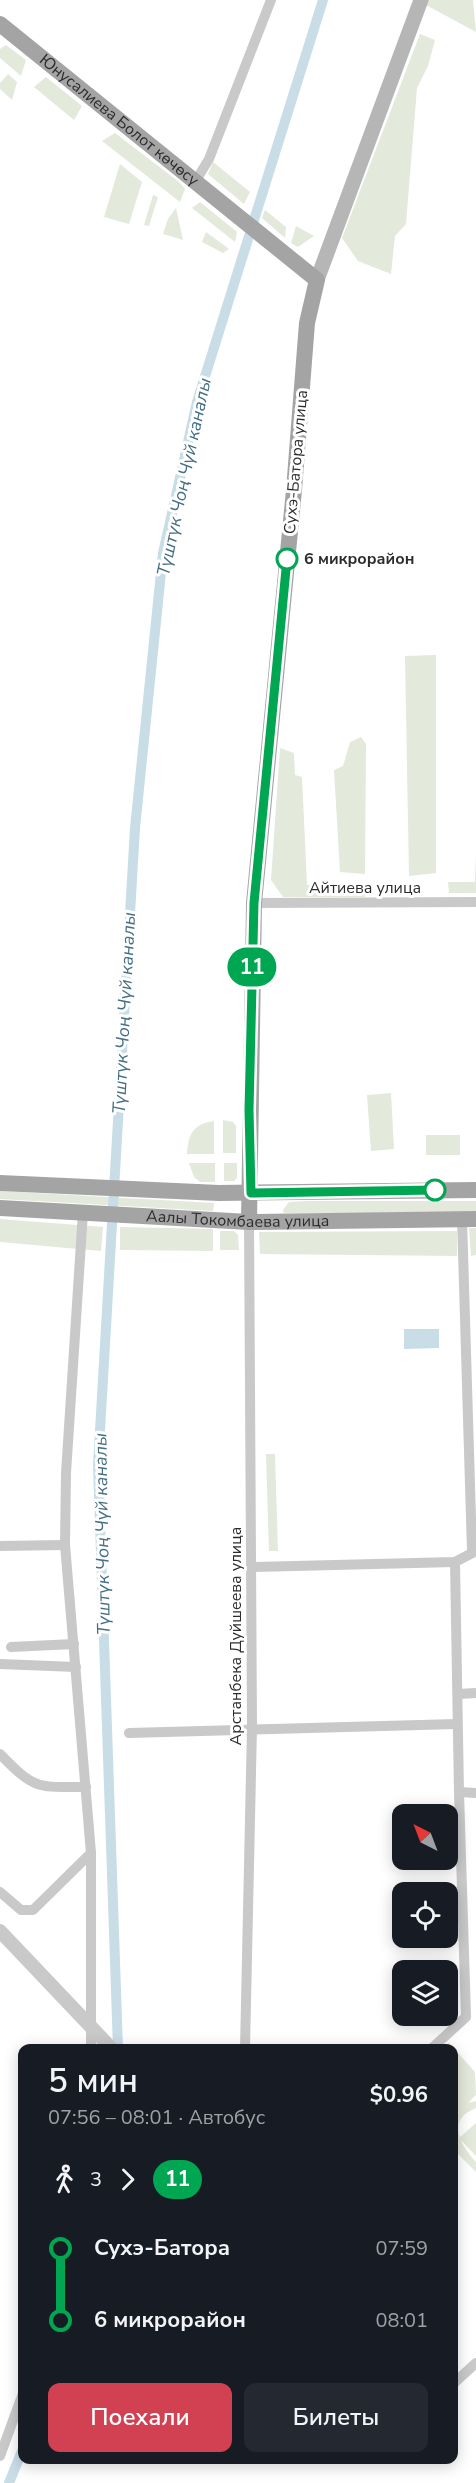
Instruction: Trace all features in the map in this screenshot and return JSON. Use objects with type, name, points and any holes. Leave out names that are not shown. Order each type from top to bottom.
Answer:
[{"type":"main road","name":"Сухэ-Батора улица","points":[[249,1222],[254,903],[293,502],[307,323],[317,280],[421,0]]},
{"type":"main road","name":"Юнусалиева Болот көчөсү","points":[[0,24],[317,280]]},
{"type":"main road","name":"Аалы Токомбаева улица","points":[[0,1183],[94,1190],[251,1193],[476,1190]]},
{"type":"main road","name":"Аалы Токомбаева улица","points":[[0,1208],[249,1222],[469,1219]]},
{"type":"street","points":[[195,182],[209,159],[271,0]]},
{"type":"street","name":"Айтиева улица","points":[[254,903],[476,902]]},
{"type":"street","points":[[88,1212],[67,1462],[65,1545],[91,1853],[91,2044]]},
{"type":"street","points":[[250,1567],[455,1562],[474,1551],[469,1219]]},
{"type":"street","name":"Арстанбека Дуйшеева улица","points":[[245,2044],[252,1727],[249,1222]]},
{"type":"street","points":[[0,1546],[65,1545]]},
{"type":"street","points":[[436,2044],[466,2017],[455,1562]]},
{"type":"street","points":[[10,1647],[74,1644]]},
{"type":"street","points":[[0,1664],[76,1667]]},
{"type":"street","points":[[458,1694],[476,1693]]},
{"type":"street","points":[[129,1733],[252,1727],[458,1724]]},
{"type":"street","points":[[0,1754],[31,1783],[47,1786],[86,1787]]},
{"type":"street","points":[[459,1792],[476,1792]]},
{"type":"street","points":[[0,1892],[21,1910],[33,1910],[91,1853]]},
{"type":"street","points":[[0,1931],[107,2044]]},
{"type":"street","points":[[458,2379],[476,2363]]},
{"type":"street","points":[[0,2456],[18,2407]]},
{"type":"shaded area","points":[[428,0],[473,0],[476,32],[426,5]]},
{"type":"shaded area","points":[[420,34],[435,40],[428,66],[417,88],[406,224],[395,236],[391,274],[358,261],[342,238]]},
{"type":"shaded area","points":[[6,45],[26,60],[21,76],[0,58],[0,49]]},
{"type":"shaded area","points":[[8,74],[17,82],[12,100],[0,89],[0,83]]},
{"type":"shaded area","points":[[46,77],[82,106],[74,120],[34,87]]},
{"type":"shaded area","points":[[115,133],[179,182],[185,189],[180,202],[102,141]]},
{"type":"shaded area","points":[[213,162],[250,192],[244,204],[208,174]]},
{"type":"shaded area","points":[[120,164],[142,182],[129,224],[104,217]]},
{"type":"shaded area","points":[[153,195],[158,197],[149,226],[144,225]]},
{"type":"shaded area","points":[[200,202],[237,232],[235,242],[192,208]]},
{"type":"shaded area","points":[[176,208],[183,240],[163,234],[168,219]]},
{"type":"shaded area","points":[[265,210],[286,227],[285,238],[262,218]]},
{"type":"shaded area","points":[[296,226],[314,236],[298,247],[291,243]]},
{"type":"shaded area","points":[[206,232],[229,249],[223,253],[202,242]]},
{"type":"shaded area","points":[[436,655],[436,873],[409,876],[405,656]]},
{"type":"shaded area","points":[[361,737],[366,744],[365,874],[340,872],[334,770],[343,766],[350,742]]},
{"type":"shaded area","points":[[280,748],[294,753],[295,775],[302,777],[307,885],[365,884],[365,897],[283,897],[271,880]]},
{"type":"shaded area","points":[[476,852],[476,893],[449,893],[448,882],[475,882]]},
{"type":"shaded area","points":[[391,1093],[394,1149],[371,1151],[367,1095]]},
{"type":"shaded area","points":[[223,1120],[233,1122],[236,1126],[236,1153],[223,1153]]},
{"type":"shaded area","points":[[214,1121],[214,1154],[187,1154],[190,1136],[196,1127]]},
{"type":"shaded area","points":[[426,1135],[460,1135],[460,1155],[426,1155]]},
{"type":"shaded area","points":[[189,1163],[215,1163],[215,1182],[200,1182],[194,1177]]},
{"type":"shaded area","points":[[224,1163],[237,1163],[237,1178],[234,1181],[224,1181]]},
{"type":"shaded area","points":[[0,1191],[214,1203],[213,1211],[0,1199]]},
{"type":"shaded area","points":[[476,1201],[476,1214],[284,1213],[283,1210],[289,1202]]},
{"type":"shaded area","points":[[0,1219],[103,1227],[101,1251],[0,1242]]},
{"type":"shaded area","points":[[120,1227],[213,1229],[213,1251],[120,1250]]},
{"type":"shaded area","points":[[469,1228],[476,1228],[476,1255],[471,1256]]},
{"type":"shaded area","points":[[220,1231],[234,1231],[238,1235],[239,1250],[220,1250]]},
{"type":"shaded area","points":[[457,1231],[457,1256],[260,1254],[259,1232]]},
{"type":"shaded area","points":[[266,1454],[275,1454],[278,1551],[269,1551]]},
{"type":"shaded area","points":[[458,2053],[475,2072],[476,2095],[468,2103],[476,2101],[476,2108],[466,2113],[458,2126]]},
{"type":"shaded area","points":[[476,2123],[476,2156],[459,2138]]},
{"type":"shaded area","points":[[458,2126],[461,2141],[476,2162],[476,2172],[458,2154]]},
{"type":"water","points":[[404,1329],[439,1329],[439,1348],[404,1349]]},
{"type":"waterway","name":"Түштүк Чоң Чүй каналы","points":[[118,2044],[98,1465],[135,828],[163,553],[197,402],[323,0]]},
{"type":"waterway","name":"Түштүк Чоң Чүй каналы","points":[[9,2483],[18,2461]]},
{"type":"bus line","name":"11","points":[[287,559],[254,903],[249,1110],[251,1193],[435,1190]]},
{"type":"place","name":"6 микрорайон","points":[[287,559]]}]
